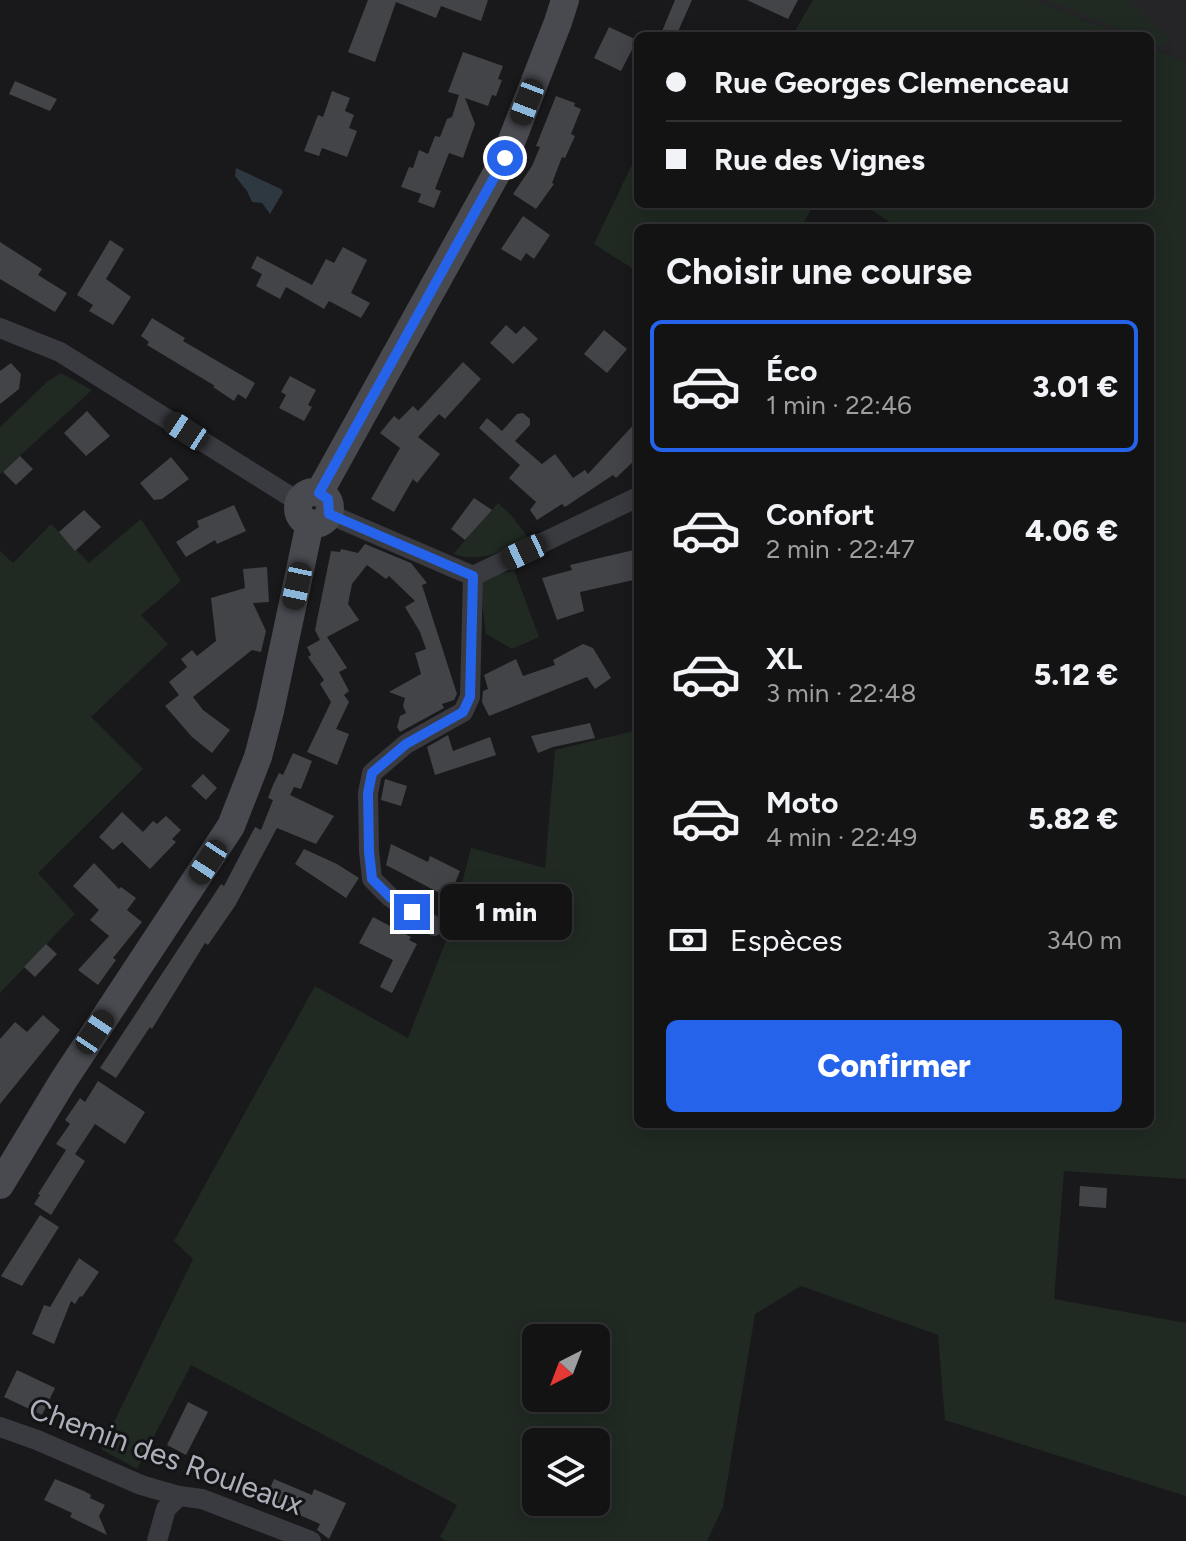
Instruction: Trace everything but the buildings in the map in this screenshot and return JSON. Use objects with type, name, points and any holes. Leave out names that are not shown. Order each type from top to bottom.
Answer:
[{"type":"street","points":[[0,1185],[63,1081],[231,826],[258,757],[314,508],[505,158],[565,0]]},
{"type":"street","points":[[0,328],[60,352],[314,508],[473,576],[634,499]]},
{"type":"street","points":[[434,926],[390,897],[372,879],[368,793],[372,773],[406,744],[463,712],[467,704],[470,697],[473,576]]},
{"type":"street","name":"Chemin des Rouleaux","points":[[0,1427],[141,1485],[202,1499],[311,1541]]},
{"type":"street","points":[[157,1541],[166,1509],[179,1496]]},
{"type":"shaded area","points":[[813,0],[1036,0],[1114,32],[794,32]]},
{"type":"shaded area","points":[[1036,0],[1186,0],[1186,61],[1154,49],[1154,32],[1114,32]]},
{"type":"shaded area","points":[[1048,0],[1129,0],[1170,39],[1162,47],[1154,44],[1154,32],[1126,32]]},
{"type":"shaded area","points":[[1154,49],[1186,61],[1186,1179],[1064,1171],[1054,1299],[1186,1323],[1186,1496],[945,1420],[938,1335],[801,1286],[755,1314],[723,1507],[707,1541],[446,1541],[440,1537],[457,1505],[191,1365],[137,1469],[101,1449],[193,1259],[174,1241],[315,986],[408,1038],[449,933],[471,848],[545,868],[555,750],[634,731],[634,1128],[1154,1128],[1154,224],[893,224],[868,208],[1154,208]]},
{"type":"shaded area","points":[[634,160],[634,208],[812,208],[803,224],[634,224],[634,269],[594,244]]},
{"type":"shaded area","points":[[236,168],[281,189],[283,192],[270,214],[262,203],[252,202],[235,176]]},
{"type":"shaded area","points":[[61,373],[92,390],[0,474],[0,427],[48,381]]},
{"type":"shaded area","points":[[498,503],[529,539],[482,556],[453,554]]},
{"type":"shaded area","points":[[141,519],[181,581],[141,615],[168,644],[91,717],[143,769],[38,873],[75,914],[0,993],[0,551],[13,563],[51,524],[89,563]]},
{"type":"shaded area","points":[[514,570],[539,637],[512,649],[486,634],[479,580]]},
{"type":"route","points":[[412,912],[390,897],[372,879],[368,793],[372,773],[406,744],[463,712],[470,697],[473,576],[329,514],[328,499],[319,493],[505,158]]}]
